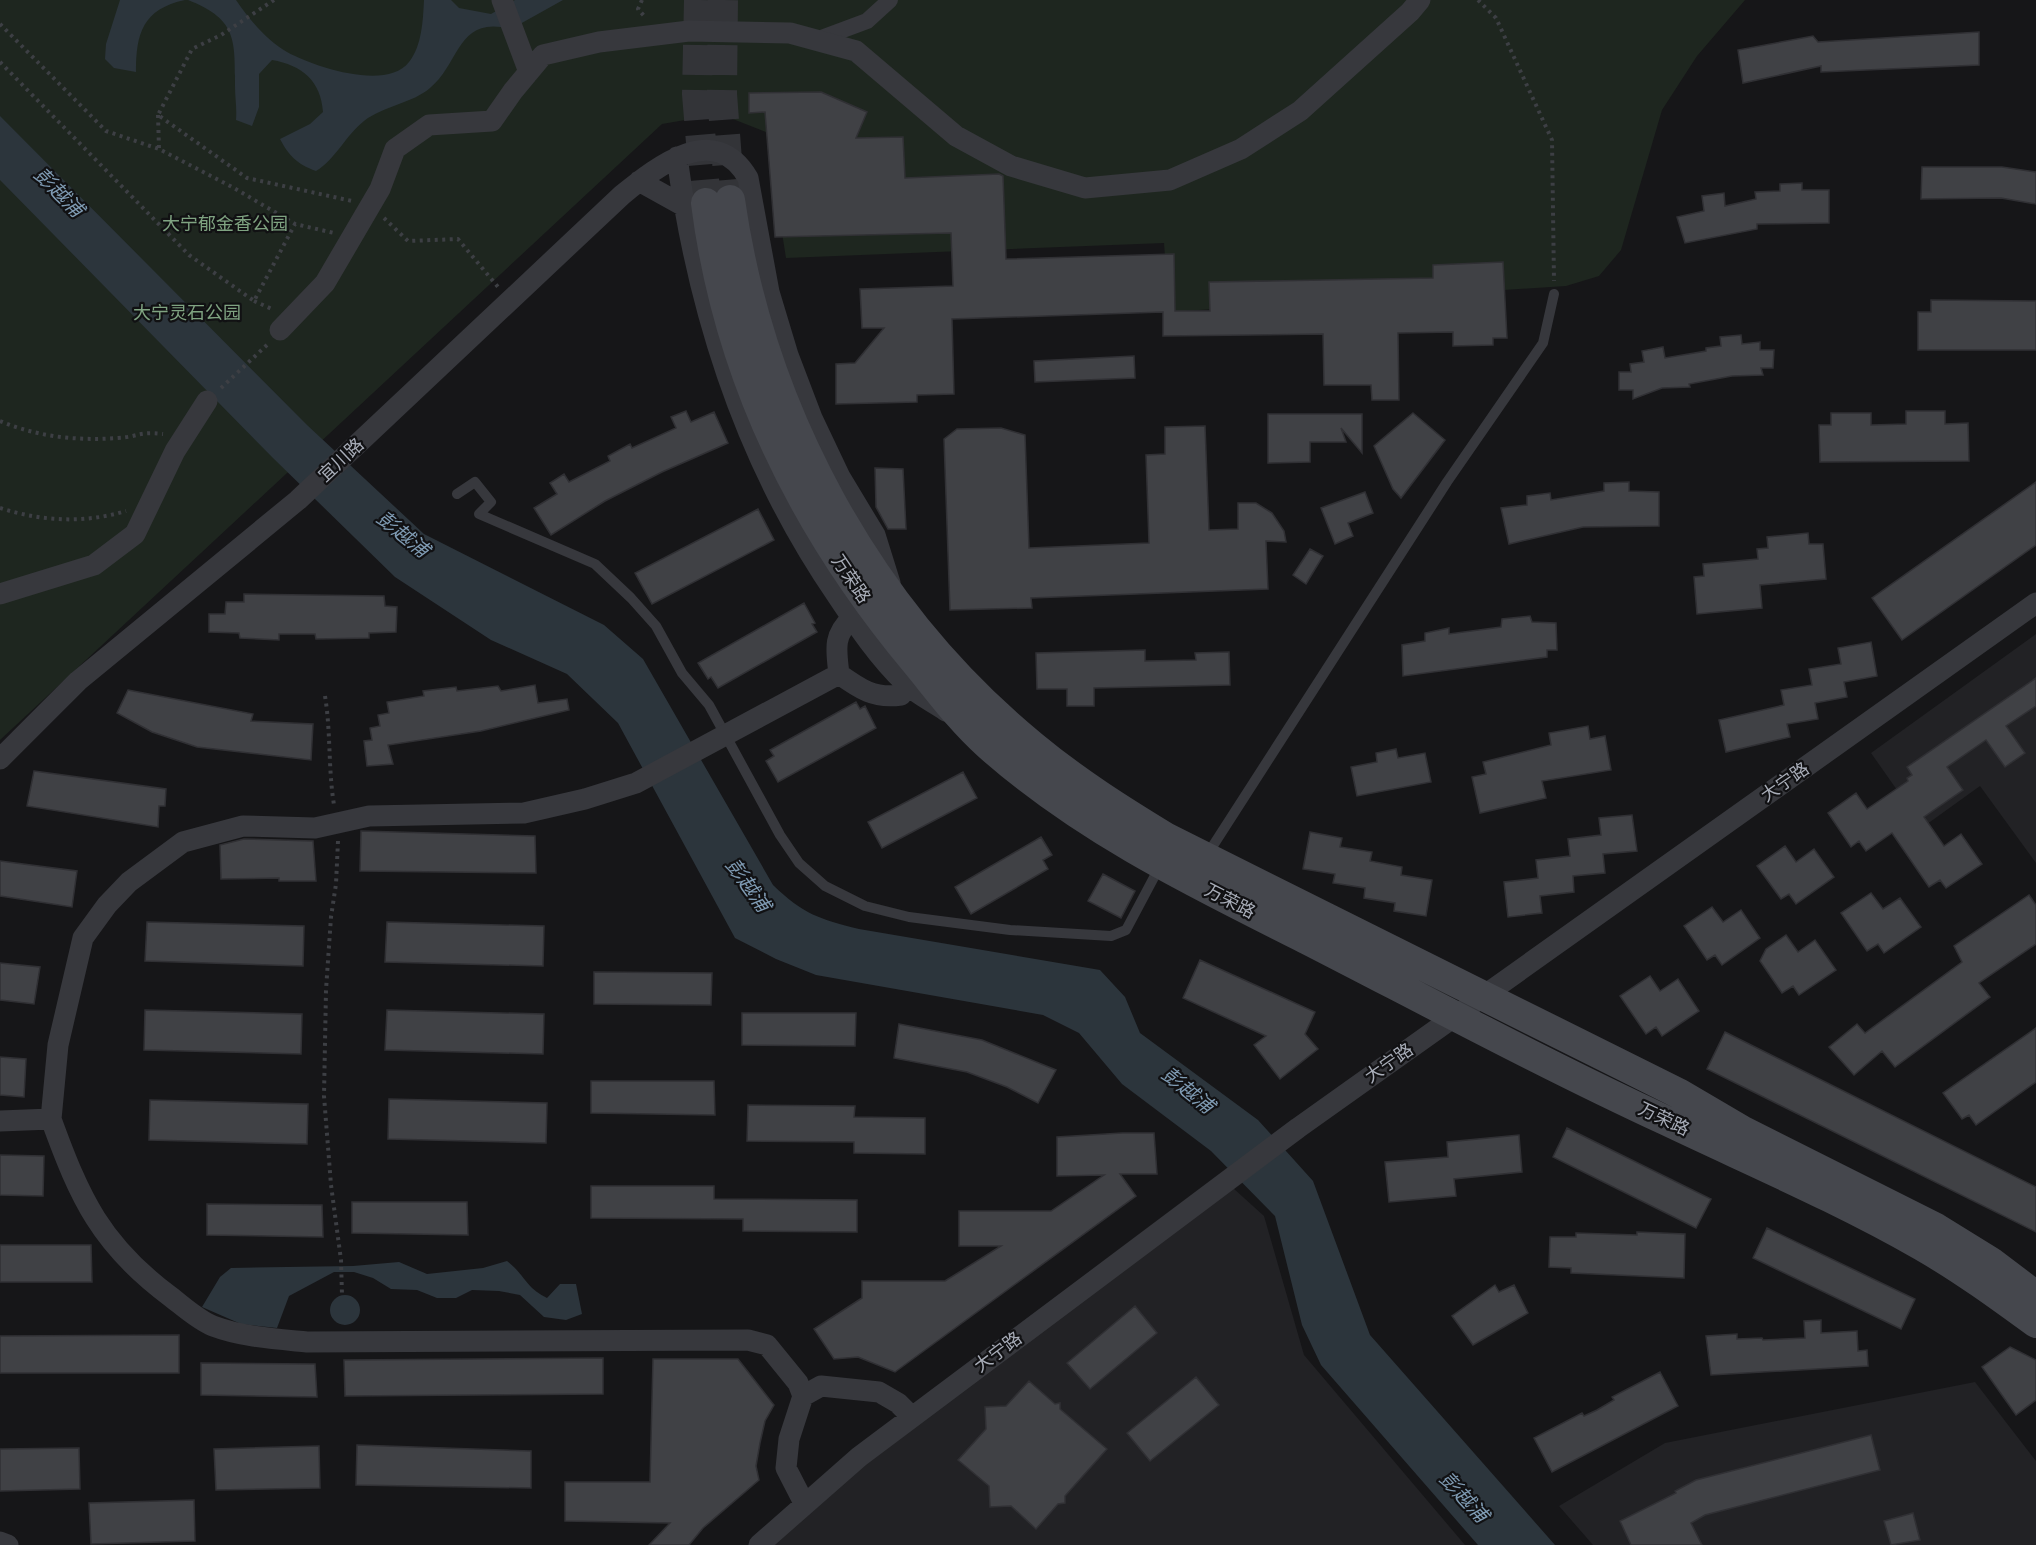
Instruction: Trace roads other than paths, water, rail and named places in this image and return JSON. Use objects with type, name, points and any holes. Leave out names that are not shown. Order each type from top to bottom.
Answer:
[{"type":"main road","name":"万荣路","points":[[707,203],[749,297],[768,362],[793,426],[822,486],[857,545],[896,602],[960,676],[1032,746],[1095,793],[1167,838],[1680,1094],[1743,1131],[1936,1228],[1991,1262],[2036,1296]]},
{"type":"main road","name":"万荣路","points":[[707,203],[725,303],[745,370],[770,434],[801,497],[835,557],[876,615],[964,722],[1015,768],[1081,816],[1161,865],[1666,1121],[1734,1150],[1924,1247],[1977,1280],[2036,1323]]},
{"type":"street","points":[[502,0],[529,72]]},
{"type":"street","points":[[816,40],[867,21],[890,0]]},
{"type":"street","points":[[280,330],[325,283],[371,205],[394,149],[429,125],[492,122],[543,55],[599,42],[689,32],[790,33],[856,51],[956,136],[1011,166],[1085,188],[1170,180],[1241,149],[1300,111],[1410,12],[1420,0]]},
{"type":"street","name":"宜川路","points":[[0,759],[78,681],[298,500],[639,181],[677,157],[705,150],[727,153],[739,162],[748,178],[769,292],[788,355],[812,418],[840,477],[875,536],[896,602]]},
{"type":"street","points":[[677,157],[707,203],[705,308],[725,375],[751,442],[817,567],[852,618],[906,685],[964,722]]},
{"type":"street","points":[[639,181],[707,203]]},
{"type":"street","points":[[0,594],[94,565],[135,534],[152,503],[175,451],[207,401]]},
{"type":"street","name":"大宁路","points":[[759,1545],[804,1503],[912,1417],[1298,1128],[2036,603]]},
{"type":"street","points":[[839,674],[837,640],[840,628],[852,618]]},
{"type":"street","points":[[804,1503],[786,1468],[789,1438],[803,1396],[798,1383],[767,1345],[748,1340],[307,1342],[261,1338],[212,1326],[148,1280],[128,1263],[106,1236],[80,1193],[51,1119],[58,1045],[83,938],[107,905],[129,882],[183,842],[243,826],[315,828],[369,816],[524,813],[636,783],[839,674]]},
{"type":"street","points":[[839,674],[863,691],[883,697],[901,695],[906,685]]},
{"type":"street","points":[[0,1120],[51,1119]]},
{"type":"street","points":[[803,1396],[820,1386],[879,1392],[898,1403],[912,1417]]},
{"type":"street","points":[[0,1542],[8,1545]]},
{"type":"lane","points":[[1205,857],[1447,482],[1543,343],[1554,294]]},
{"type":"lane","points":[[457,494],[476,482],[491,502],[479,514],[595,564],[656,626],[682,673],[709,705],[780,835],[799,863],[825,885],[865,906],[909,917],[1111,936],[1126,930],[1161,865]]},
{"type":"water","points":[[120,0],[185,0],[171,4],[151,16],[140,34],[136,72],[114,68],[105,59],[106,44]]},
{"type":"water","points":[[188,0],[236,0],[259,29],[287,52],[314,64],[368,76],[399,71],[409,62],[419,41],[424,0],[451,0],[459,8],[491,14],[515,0],[563,0],[511,29],[493,26],[480,29],[470,35],[430,88],[364,121],[316,171],[294,159],[280,139],[310,124],[323,112],[314,83],[301,70],[272,60],[259,74],[259,107],[252,126],[236,120],[235,56],[230,33],[216,15]]},
{"type":"water","name":"彭越浦","points":[[0,116],[307,425],[424,534],[604,625],[643,659],[773,885],[793,903],[822,918],[859,929],[1100,970],[1125,997],[1140,1033],[1258,1120],[1313,1181],[1370,1335],[1555,1545],[1478,1545],[1321,1365],[1302,1325],[1275,1216],[1211,1151],[1122,1084],[1079,1033],[1043,1015],[816,975],[776,959],[735,938],[618,723],[567,674],[491,640],[395,577],[273,458],[0,180]]},
{"type":"water","points":[[507,1261],[534,1290],[547,1298],[560,1284],[576,1284],[582,1314],[566,1320],[544,1317],[520,1295],[499,1291],[472,1290],[456,1298],[437,1298],[417,1290],[391,1289],[373,1278],[354,1272],[334,1272],[289,1296],[277,1328],[241,1324],[202,1307],[220,1277],[231,1268],[353,1266],[399,1262],[427,1274],[483,1268]]},
{"type":"water","points":[[345,1295],[356,1299],[360,1310],[356,1321],[345,1325],[334,1321],[330,1310],[334,1299]]},
{"type":"tunnel","points":[[699,0],[697,94],[706,203]]},
{"type":"tunnel","points":[[723,0],[722,94],[730,200]]},
{"type":"park label","name":"大宁郁金香公园","points":[[225,224]]},
{"type":"park label","name":"大宁灵石公园","points":[[187,313]]}]
